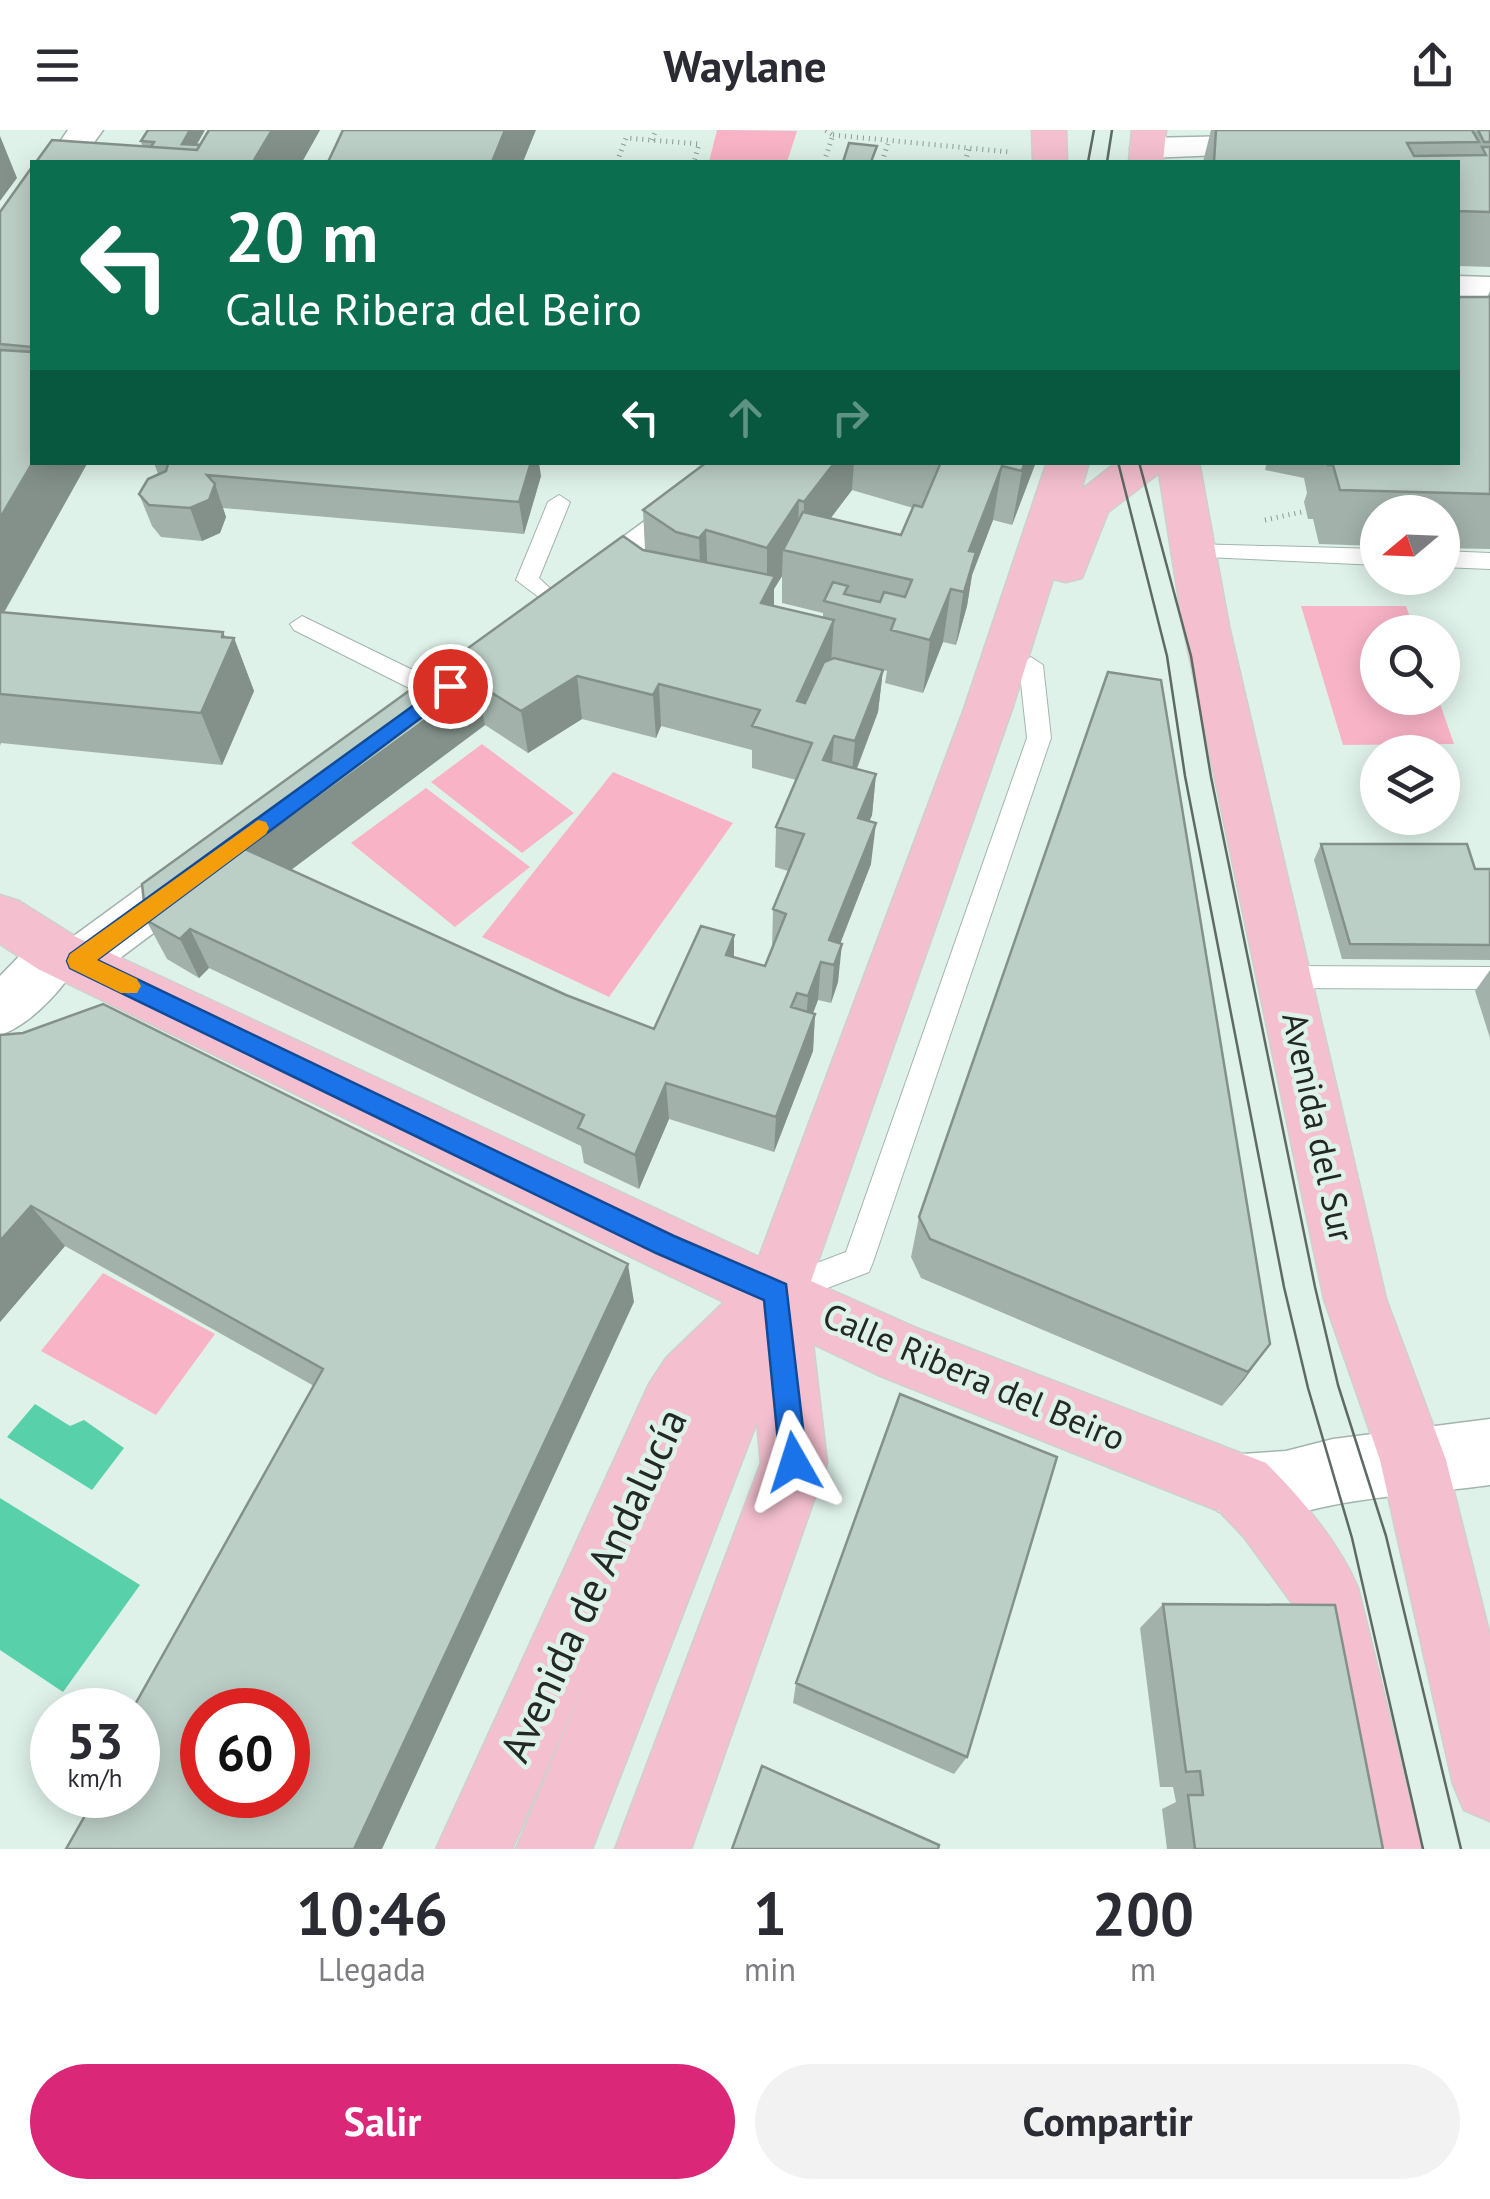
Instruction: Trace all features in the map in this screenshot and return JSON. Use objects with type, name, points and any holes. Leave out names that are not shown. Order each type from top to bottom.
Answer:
[{"type":"main road","points":[[64,160],[86,130]]},
{"type":"main road","points":[[1036,158],[1049,130]]},
{"type":"main road","points":[[1147,147],[1318,144]]},
{"type":"main road","points":[[1460,287],[1490,288]]},
{"type":"main road","name":"Avenida de Andalucía","points":[[1012,680],[1067,465]]},
{"type":"main road","name":"Avenida de Andalucía","points":[[554,1849],[776,1293],[1012,680],[1088,505],[1142,465]]},
{"type":"main road","name":"Avenida del Sur","points":[[1178,465],[1206,626],[1356,1299],[1381,1379],[1413,1460],[1477,1678],[1490,1784]]},
{"type":"main road","name":"Calle Ribera del Beiro","points":[[0,916],[68,957],[665,1244],[901,1352],[1242,1486]]},
{"type":"main road","name":"Calle Ribera del Beiro","points":[[0,951],[68,957]]},
{"type":"main road","points":[[0,1012],[68,957]]},
{"type":"main road","name":"Avenida de Andalucía","points":[[474,1849],[672,1406],[688,1380],[776,1293]]},
{"type":"main road","name":"Avenida de Andalucía","points":[[653,1849],[794,1462],[776,1293]]},
{"type":"main road","points":[[1242,1486],[1286,1484],[1333,1472],[1490,1452]]},
{"type":"main road","points":[[1242,1486],[1268,1513],[1324,1588],[1384,1849]]},
{"type":"street","points":[[529,612],[702,477],[710,465]]},
{"type":"street","points":[[529,612],[748,465]]},
{"type":"street","points":[[68,957],[225,841]]},
{"type":"lane","points":[[529,612],[527,580],[559,502]]},
{"type":"lane","points":[[1192,551],[1360,556]]},
{"type":"lane","points":[[1460,560],[1490,561]]},
{"type":"lane","points":[[302,624],[426,690]]},
{"type":"lane","points":[[1286,977],[1490,978]]},
{"type":"path","points":[[652,140],[656,130]]},
{"type":"path","points":[[824,130],[833,135],[1036,158]]},
{"type":"path","points":[[825,160],[833,135]]},
{"type":"path","points":[[618,160],[626,138],[699,144],[695,160]]},
{"type":"path","points":[[883,160],[889,140]]},
{"type":"path","points":[[966,160],[969,148]]},
{"type":"shaded area","points":[[717,130],[797,131],[788,160],[710,160]]},
{"type":"shaded area","points":[[1301,606],[1406,606],[1409,615],[1360,615],[1360,715],[1444,715],[1451,735],[1360,735],[1360,745],[1343,745]]},
{"type":"shaded area","points":[[482,744],[574,813],[522,853],[431,782]]},
{"type":"shaded area","points":[[613,772],[733,823],[609,997],[482,937]]},
{"type":"shaded area","points":[[426,788],[530,867],[455,927],[351,843]]},
{"type":"shaded area","points":[[103,1273],[215,1334],[156,1415],[41,1351]]},
{"type":"shaded area","points":[[35,1404],[70,1426],[84,1420],[124,1448],[92,1490],[7,1437]]},
{"type":"shaded area","points":[[0,1498],[140,1585],[66,1688],[57,1688],[0,1650]]},
{"type":"building","points":[[148,130],[190,130],[182,144],[200,145],[197,150],[151,147],[154,142],[141,141]]},
{"type":"building","points":[[209,130],[272,130],[254,160],[37,160],[52,140],[197,150]]},
{"type":"building","points":[[343,130],[505,130],[493,160],[329,160]]},
{"type":"building","points":[[1216,130],[1472,130],[1479,142],[1407,143],[1414,156],[1486,155],[1482,147],[1490,147],[1490,212],[1460,211],[1460,160],[1214,160]]},
{"type":"building","points":[[1478,130],[1490,130],[1490,142],[1484,142]]},
{"type":"building","points":[[849,143],[877,146],[872,160],[844,160]]},
{"type":"building","points":[[30,170],[30,347],[0,344],[0,212]]},
{"type":"building","points":[[1460,297],[1490,297],[1490,494],[1340,490],[1333,465],[1460,465]]},
{"type":"building","points":[[0,350],[30,352],[31,465],[0,518]]},
{"type":"building","points":[[168,465],[530,465],[519,502],[207,475],[215,484],[209,500],[190,508],[149,505],[139,494],[148,479],[166,471]]},
{"type":"building","points":[[703,465],[833,465],[804,502],[799,500],[767,548],[706,530],[699,538],[676,532],[643,510]]},
{"type":"building","points":[[940,465],[1024,465],[1022,471],[1002,466],[969,551],[976,552],[964,592],[951,589],[930,640],[891,630],[895,619],[824,601],[833,582],[848,586],[844,594],[880,602],[884,592],[905,597],[912,580],[783,550],[803,512],[901,535],[914,505],[922,507]]},
{"type":"building","points":[[623,536],[643,550],[775,576],[761,603],[834,620],[797,701],[805,703],[824,662],[834,658],[883,670],[855,741],[834,736],[823,760],[876,774],[858,818],[876,823],[829,940],[842,944],[834,965],[821,962],[808,996],[797,993],[791,1007],[815,1014],[776,1117],[666,1083],[635,1155],[578,1128],[584,1115],[190,929],[180,939],[146,920],[142,884]],"holes":[[[577,676],[653,695],[659,684],[760,710],[752,726],[812,743],[776,827],[804,834],[773,909],[786,914],[765,966],[726,955],[734,935],[701,926],[654,1029],[566,995],[247,850],[476,683],[521,711]]]},
{"type":"building","points":[[0,612],[223,632],[222,637],[234,638],[201,713],[0,694]]},
{"type":"building","points":[[1108,672],[1161,680],[1270,1344],[1248,1372],[930,1239],[919,1217]]},
{"type":"building","points":[[1321,844],[1467,844],[1475,869],[1490,869],[1490,945],[1350,944]]},
{"type":"building","points":[[103,1004],[628,1264],[354,1849],[66,1849],[84,1818],[160,1818],[160,1688],[144,1688],[323,1369],[31,1206],[0,1241],[0,1035],[23,1033]]},
{"type":"building","points":[[900,1394],[1057,1457],[967,1757],[796,1683]]},
{"type":"building","points":[[1163,1604],[1335,1605],[1383,1849],[1195,1849],[1188,1795],[1203,1795],[1200,1771],[1186,1772]]},
{"type":"building","points":[[762,1766],[939,1845],[938,1849],[732,1849]]},
{"type":"tram line","points":[[1088,160],[1094,130]]},
{"type":"tram line","points":[[1107,160],[1112,130]]},
{"type":"tram line","points":[[1119,465],[1167,656],[1185,776],[1284,1287],[1308,1388],[1352,1538],[1423,1849]]},
{"type":"tram line","points":[[1140,465],[1191,656],[1211,777],[1315,1287],[1338,1385],[1386,1536],[1461,1849]]},
{"type":"slow traffic","points":[[129,986],[78,961],[258,828]]},
{"type":"route","points":[[450,686],[78,961],[665,1244],[776,1293],[794,1462]]}]
